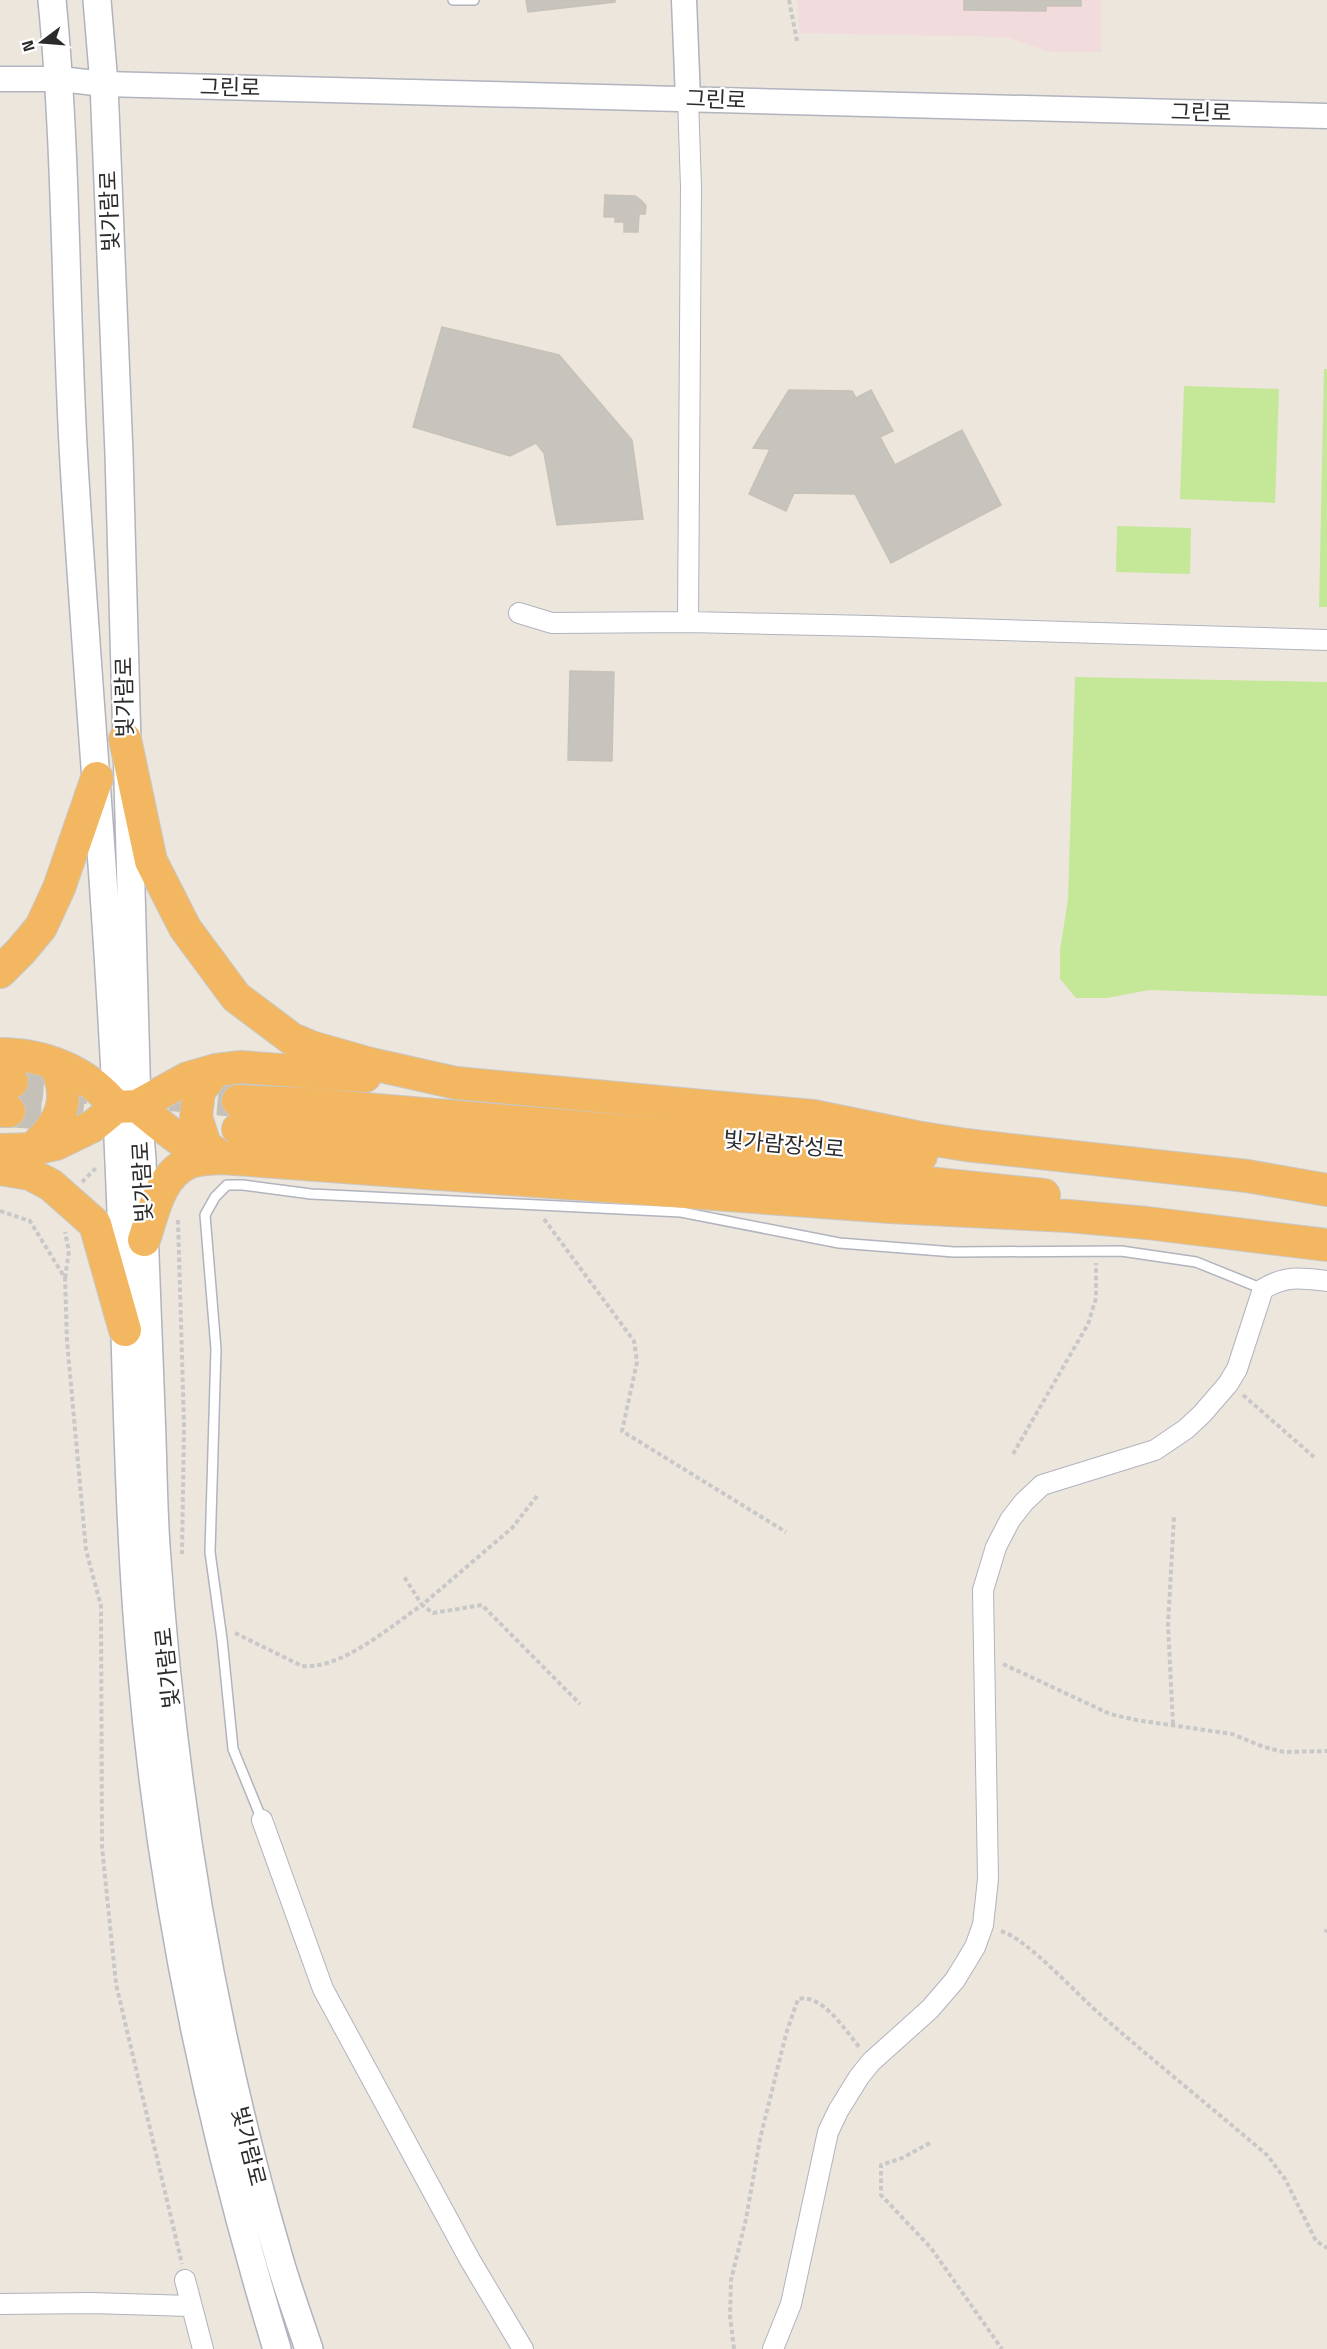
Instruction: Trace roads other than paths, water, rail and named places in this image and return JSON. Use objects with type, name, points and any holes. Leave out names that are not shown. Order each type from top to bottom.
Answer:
[{"type":"highway","points":[[125,739],[151,861],[185,928],[236,997],[292,1039],[311,1047],[367,1063],[456,1083]]},
{"type":"highway","points":[[0,972],[41,927],[59,888],[97,778]]},
{"type":"highway","points":[[0,1054],[34,1057],[70,1069],[185,1143],[205,1154],[220,1158],[890,1207],[1068,1216],[1327,1245]]},
{"type":"highway","points":[[32,1149],[56,1123],[62,1106],[64,1092],[61,1077],[54,1063]]},
{"type":"highway","points":[[0,1150],[32,1149],[56,1144],[79,1134],[127,1106],[188,1078],[216,1070],[241,1067],[456,1083],[813,1116],[966,1145],[1247,1176],[1327,1190]]},
{"type":"highway","points":[[216,1070],[199,1091],[196,1117],[205,1145],[220,1158]]},
{"type":"highway","name":"빛가람장성로","points":[[1327,1205],[1202,1186],[811,1146],[307,1104],[238,1115],[1050,1195],[1327,1227]]},
{"type":"highway","points":[[144,1240],[164,1185],[177,1169],[190,1162],[220,1158]]},
{"type":"highway","points":[[0,1169],[30,1174],[51,1185],[95,1224],[125,1330]]},
{"type":"main road","name":"빛가람로","points":[[52,0],[60,79],[74,460],[114,1023],[127,1106],[142,1158],[156,1545],[172,1719],[190,1853],[216,2004],[241,2116],[277,2251],[309,2349]]},
{"type":"main road","name":"빛가람로","points":[[97,0],[104,84],[119,454],[125,739],[127,1106],[119,1159],[133,1565],[142,1679],[160,1834],[184,1975],[213,2112],[277,2349]]},
{"type":"street","points":[[684,0],[691,187],[688,622]]},
{"type":"street","name":"그린로","points":[[0,79],[60,79],[104,84],[1327,116]]},
{"type":"street","points":[[519,613],[552,623],[688,622],[1327,640]]},
{"type":"street","points":[[773,2349],[791,2304],[828,2132],[838,2110],[871,2062],[930,2008],[955,1980],[975,1947],[983,1925],[988,1879],[983,1590],[996,1547],[1010,1520],[1024,1502],[1042,1485],[1155,1450],[1186,1429],[1228,1384],[1237,1369],[1263,1289],[1278,1279],[1301,1278],[1327,1281]]},
{"type":"street","points":[[262,1820],[323,1989],[470,2260],[523,2349]]},
{"type":"street","points":[[185,2280],[203,2349]]},
{"type":"street","points":[[0,2304],[92,2303],[190,2306]]},
{"type":"lane","points":[[453,0],[474,0]]},
{"type":"lane","points":[[262,1820],[233,1749],[221,1626],[210,1552],[216,1348],[205,1215],[215,1197],[227,1185],[311,1194],[681,1212],[839,1243],[936,1251],[1098,1250],[1130,1252],[1196,1262],[1263,1289]]},
{"type":"tunnel","points":[[12,1082],[88,1088]]},
{"type":"tunnel","points":[[170,1095],[238,1101]]},
{"type":"tunnel","points":[[9,1111],[83,1117]]}]
